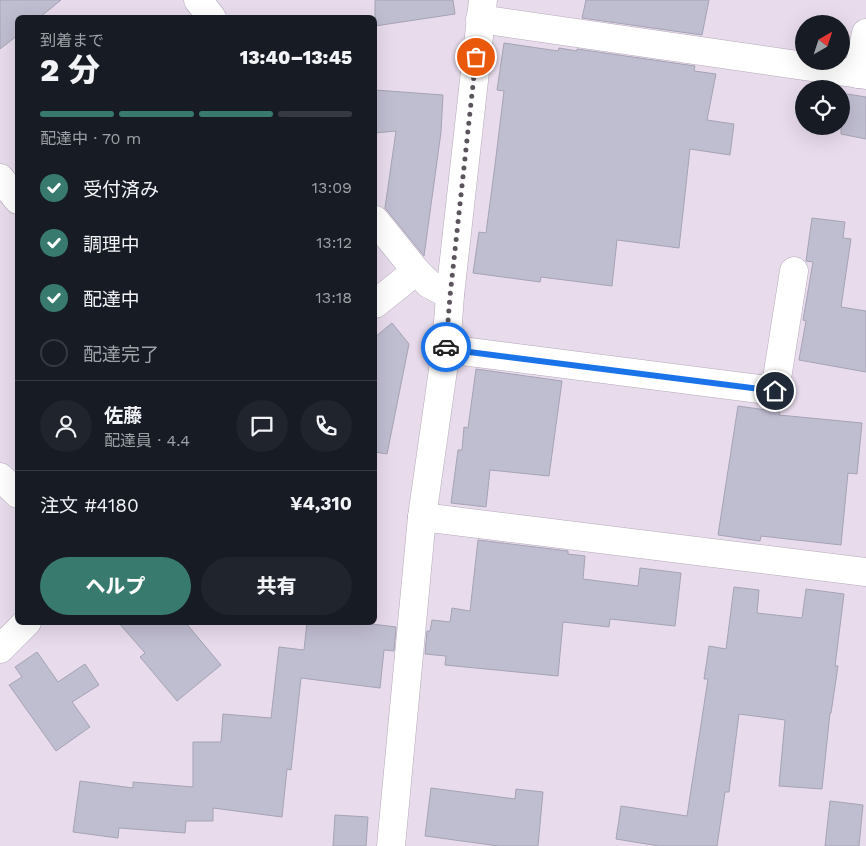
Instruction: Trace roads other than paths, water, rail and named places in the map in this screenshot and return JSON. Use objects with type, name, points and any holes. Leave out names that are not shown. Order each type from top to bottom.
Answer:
[{"type":"street","points":[[198,0],[210,15]]},
{"type":"street","points":[[391,846],[422,517],[446,349],[481,9],[862,75],[866,32]]},
{"type":"street","points":[[0,178],[15,196]]},
{"type":"street","points":[[377,222],[416,271],[429,284],[450,296]]},
{"type":"street","points":[[377,302],[416,271]]},
{"type":"street","points":[[446,349],[775,391],[794,271]]},
{"type":"street","points":[[0,477],[15,491]]},
{"type":"street","points":[[422,517],[866,572]]},
{"type":"street","points":[[0,649],[24,625]]}]
